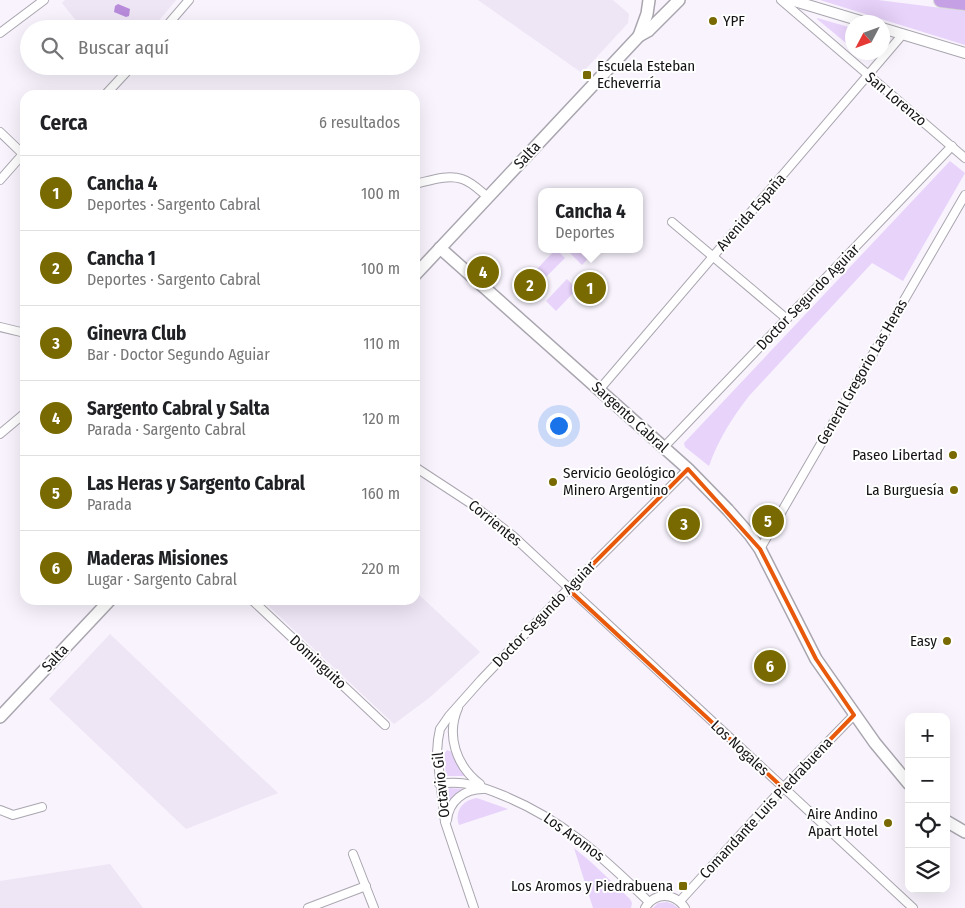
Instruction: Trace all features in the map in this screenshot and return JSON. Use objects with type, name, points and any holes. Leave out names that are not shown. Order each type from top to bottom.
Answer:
[{"type":"highway","points":[[941,0],[965,3]]},
{"type":"main road","name":"Salta","points":[[639,36],[648,14],[649,0]]},
{"type":"main road","name":"Salta","points":[[420,270],[639,36],[648,31],[678,0]]},
{"type":"main road","name":"Sargento Cabral","points":[[440,248],[688,469],[750,535],[760,549],[816,659],[854,715],[905,779]]},
{"type":"main road","name":"Salta","points":[[0,717],[105,605]]},
{"type":"main road","points":[[950,823],[965,832]]},
{"type":"street","points":[[0,33],[44,0]]},
{"type":"street","points":[[172,20],[189,0]]},
{"type":"street","name":"San Lorenzo","points":[[781,0],[965,158]]},
{"type":"street","points":[[791,0],[845,16]]},
{"type":"street","points":[[890,30],[965,53]]},
{"type":"street","name":"Avenida España","points":[[598,390],[903,34]]},
{"type":"street","points":[[110,90],[124,75]]},
{"type":"street","points":[[0,132],[20,151]]},
{"type":"street","name":"Doctor Segundo Aguiar","points":[[664,447],[952,146]]},
{"type":"street","points":[[0,180],[20,159]]},
{"type":"street","points":[[420,183],[442,178],[461,178],[488,197]]},
{"type":"street","name":"General Gregorio Las Heras","points":[[760,549],[965,195]]},
{"type":"street","points":[[672,222],[787,319]]},
{"type":"street","points":[[0,326],[20,332]]},
{"type":"street","points":[[0,434],[20,417]]},
{"type":"street","name":"Doctor Segundo Aguiar","points":[[486,675],[568,588],[688,469]]},
{"type":"street","name":"Corrientes","points":[[420,471],[474,505],[507,531],[568,588]]},
{"type":"street","name":"Los Nogales","points":[[568,588],[913,908]]},
{"type":"street","name":"Dominguito","points":[[257,605],[384,725]]},
{"type":"street","name":"Octavio Gil","points":[[474,908],[447,830],[439,784],[437,745],[439,733],[446,719],[486,675]]},
{"type":"street","name":"Los Aromos","points":[[460,703],[455,716],[453,732],[456,752],[469,774],[488,789]]},
{"type":"street","name":"Comandante Luis Piedrabuena","points":[[682,905],[783,788],[854,715]]},
{"type":"street","name":"Los Aromos","points":[[439,784],[463,782],[488,789],[540,813],[572,834],[605,860],[647,905],[658,896],[664,895],[670,896],[682,905]]},
{"type":"street","points":[[447,830],[448,812],[457,798],[468,791],[488,789]]},
{"type":"street","points":[[0,810],[14,815],[42,807]]},
{"type":"street","points":[[353,854],[374,908]]},
{"type":"street","points":[[308,908],[366,886]]},
{"type":"highlighted area","points":[[688,469],[760,549],[816,659],[854,715],[783,788],[568,589]]},
{"type":"shaded area","points":[[65,0],[176,0],[159,20],[76,20],[62,3]]},
{"type":"shaded area","points":[[478,0],[613,0],[629,14],[628,23],[582,73]]},
{"type":"shaded area","points":[[820,0],[878,0],[965,11],[965,45],[890,22],[890,15],[868,15]]},
{"type":"shaded area","points":[[118,4],[130,9],[129,16],[126,17],[114,12],[115,6]]},
{"type":"shaded area","points":[[817,19],[845,26],[845,42]]},
{"type":"shaded area","points":[[950,161],[965,173],[903,281],[872,263],[749,396],[726,430],[709,466],[685,447],[684,443]]},
{"type":"shaded area","points":[[552,253],[560,253],[565,258],[545,278],[537,269]]},
{"type":"shaded area","points":[[570,253],[593,253],[582,265]]},
{"type":"shaded area","points":[[536,271],[544,279],[525,299],[517,290]]},
{"type":"shaded area","points":[[595,272],[606,282],[586,305],[575,294]]},
{"type":"shaded area","points":[[567,279],[577,289],[556,311],[546,301]]},
{"type":"shaded area","points":[[420,596],[480,652],[429,698],[394,724],[267,605],[420,605]]},
{"type":"shaded area","points":[[110,634],[278,793],[186,829],[49,699]]},
{"type":"shaded area","points":[[447,750],[452,752],[465,776],[446,776],[444,754]]},
{"type":"shaded area","points":[[450,788],[464,789],[450,802],[447,790]]},
{"type":"shaded area","points":[[477,798],[508,809],[459,825],[458,815],[461,807],[468,801]]},
{"type":"shaded area","points":[[574,848],[630,899],[632,903],[631,908],[593,908]]},
{"type":"shaded area","points":[[110,864],[143,908],[0,908],[0,881]]},
{"type":"shaded area","points":[[667,902],[678,908],[653,908],[658,903]]},
{"type":"place","name":"YPF","points":[[713,21]]},
{"type":"place","name":"Escuela Esteban Echeverría","points":[[587,75]]},
{"type":"place","name":"Sargento Cabral y Salta","points":[[483,272]]},
{"type":"place","name":"Cancha 1","points":[[530,285]]},
{"type":"place","name":"Cancha 4","points":[[590,288]]},
{"type":"place","name":"Paseo Libertad","points":[[953,455]]},
{"type":"place","name":"Servicio Geológico Minero Argentino","points":[[553,482]]},
{"type":"place","name":"La Burguesía","points":[[954,490]]},
{"type":"place","name":"Las Heras y Sargento Cabral","points":[[768,521]]},
{"type":"place","name":"Ginevra Club","points":[[684,524]]},
{"type":"place","name":"Easy","points":[[947,641]]},
{"type":"place","name":"Maderas Misiones","points":[[770,666]]},
{"type":"place","name":"Aire Andino Apart Hotel","points":[[888,823]]},
{"type":"place","name":"Los Aromos y Piedrabuena","points":[[683,886]]}]
